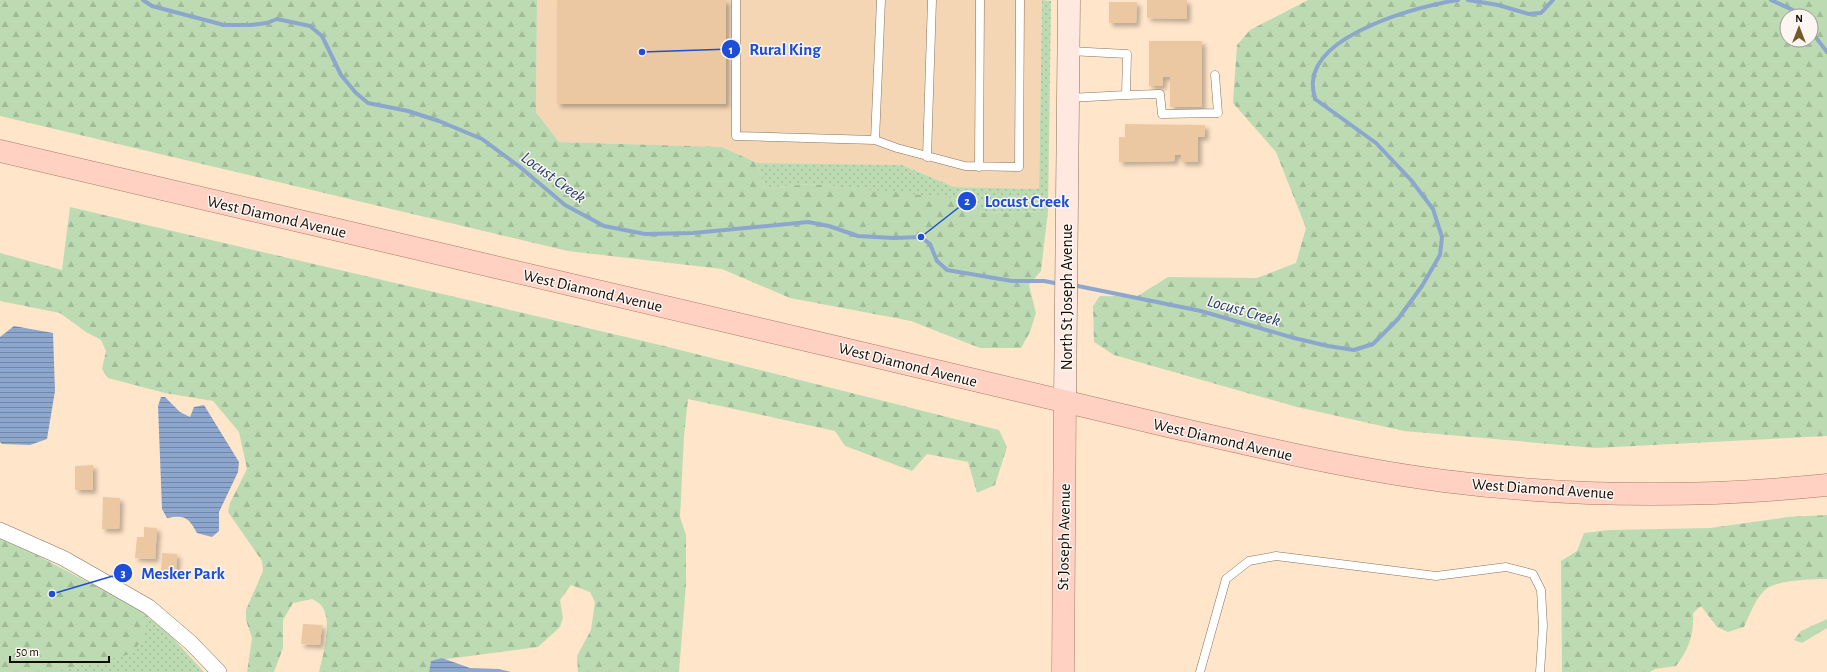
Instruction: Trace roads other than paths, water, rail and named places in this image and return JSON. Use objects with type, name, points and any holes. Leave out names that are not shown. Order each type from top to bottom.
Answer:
[{"type":"main road","name":"North St Joseph Avenue","points":[[1065,402],[1069,0]]},
{"type":"main road","name":"West Diamond Avenue","points":[[0,151],[1065,402],[1328,462],[1461,483],[1541,490],[1636,494],[1754,491],[1827,485]]},
{"type":"main road","name":"St Joseph Avenue","points":[[1063,672],[1065,402]]},
{"type":"street","points":[[0,530],[63,558],[149,607],[191,643],[219,672]]},
{"type":"lane","points":[[736,0],[736,136],[875,140],[927,157],[965,166],[979,167],[1020,167],[1020,0]]},
{"type":"lane","points":[[875,140],[881,0]]},
{"type":"lane","points":[[927,157],[932,0]]},
{"type":"lane","points":[[979,167],[980,0]]},
{"type":"lane","points":[[1068,51],[1128,54],[1126,95]]},
{"type":"lane","points":[[1067,98],[1160,94],[1162,114],[1218,113],[1215,75]]},
{"type":"lane","points":[[1200,672],[1226,579],[1249,561],[1276,556],[1436,576],[1506,567],[1533,574],[1542,590],[1540,672]]},
{"type":"water","points":[[14,326],[53,333],[55,391],[47,439],[30,445],[2,444],[0,442],[0,337]]},
{"type":"water","points":[[161,397],[165,397],[180,412],[190,417],[194,407],[204,405],[239,462],[238,472],[219,512],[219,531],[212,537],[197,533],[191,523],[185,518],[167,518],[162,509],[158,406]]},
{"type":"water","points":[[442,658],[470,668],[499,669],[511,672],[429,672],[431,661]]},
{"type":"waterway","name":"Locust Creek","points":[[143,0],[152,6],[224,25],[251,25],[267,23],[277,19],[310,26],[322,36],[341,75],[356,93],[368,103],[408,111],[439,121],[482,139],[520,167],[565,205],[604,226],[645,234],[693,233],[808,222],[829,226],[858,236],[894,238],[921,237],[930,244],[937,261],[947,270],[1012,281],[1044,281],[1060,284]]},
{"type":"waterway","name":"Locust Creek","points":[[1073,285],[1201,311],[1294,338],[1328,346],[1354,350],[1373,344],[1398,319],[1422,286],[1440,255],[1442,237],[1433,209],[1411,180],[1376,143],[1315,99],[1313,81],[1319,64],[1332,49],[1350,36],[1372,25],[1419,8],[1458,0]]},
{"type":"waterway","name":"Locust Creek","points":[[1468,0],[1498,5],[1529,14],[1541,13],[1553,0]]},
{"type":"waterway","name":"Locust Creek","points":[[1771,0],[1789,8]]},
{"type":"waterway","name":"Locust Creek","points":[[1819,42],[1827,52]]},
{"type":"place","name":"Rural King","points":[[642,52]]},
{"type":"place","name":"Locust Creek","points":[[921,237]]},
{"type":"place","name":"Mesker Park","points":[[52,594]]}]
